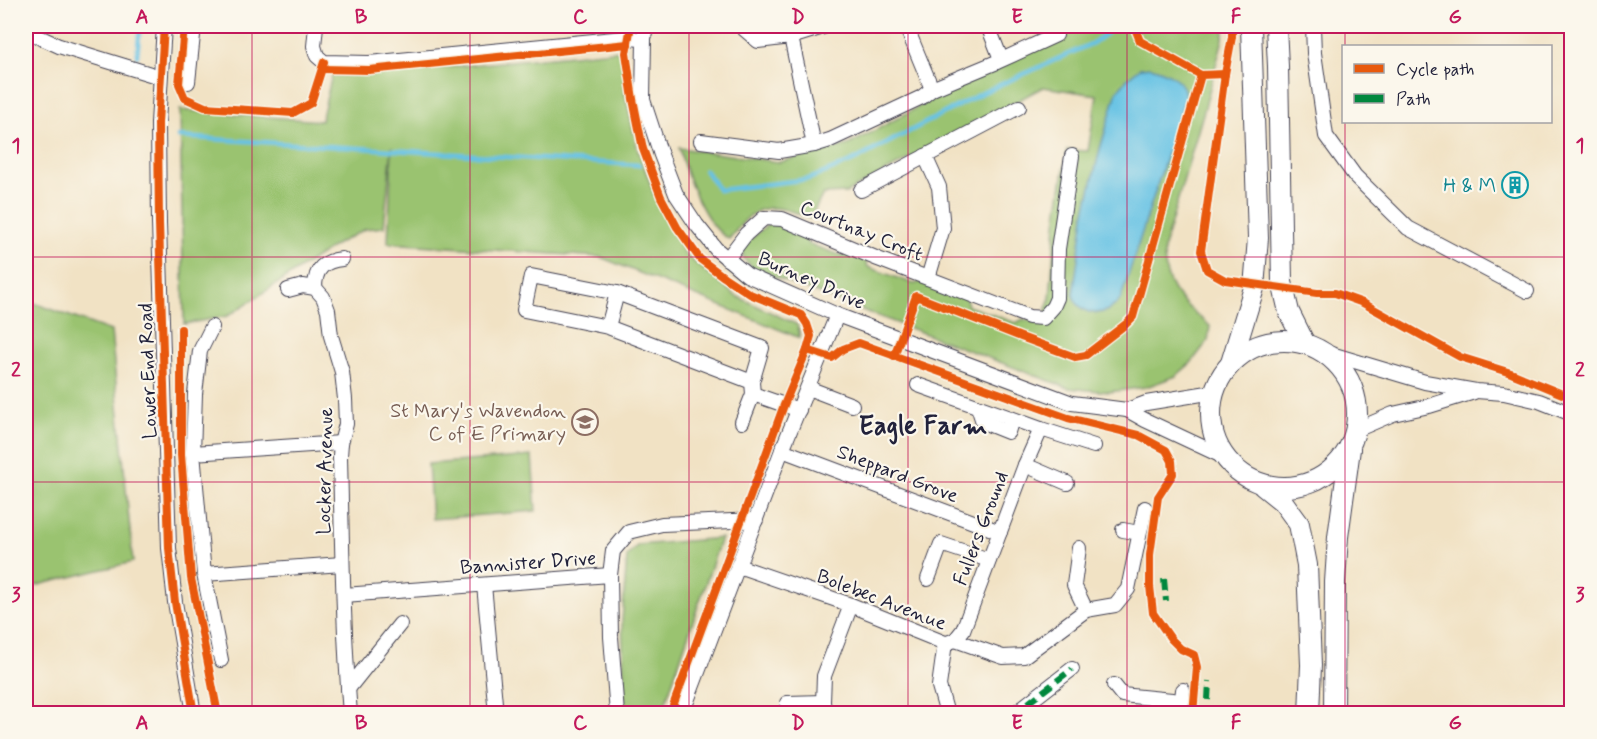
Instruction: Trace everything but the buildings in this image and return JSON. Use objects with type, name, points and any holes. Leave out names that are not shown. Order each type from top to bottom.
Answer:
[{"type":"highway","points":[[1231,363],[1254,288],[1258,238],[1251,26]]},
{"type":"highway","points":[[1276,26],[1282,282],[1289,312],[1313,347],[1339,365],[1352,385],[1358,407],[1338,537],[1335,582],[1334,714]]},
{"type":"highway","points":[[1309,714],[1311,665],[1308,565],[1299,524],[1283,502],[1261,484],[1240,474],[1224,457],[1214,437],[1211,414],[1214,392],[1221,376],[1231,363],[1247,351],[1265,343],[1285,341],[1313,347]]},
{"type":"highway","points":[[1261,484],[1282,488],[1304,486],[1324,476],[1341,462],[1353,438]]},
{"type":"street","name":"Lower End Road","points":[[164,26],[158,123],[159,223],[170,548],[175,602],[194,714]]},
{"type":"street","points":[[188,82],[194,26]]},
{"type":"street","points":[[316,26],[314,46],[317,56],[324,62],[369,63],[624,38],[645,32]]},
{"type":"street","points":[[743,26],[758,41],[791,37],[826,26]]},
{"type":"street","points":[[906,26],[932,88]]},
{"type":"street","points":[[988,26],[1001,59]]},
{"type":"street","points":[[1313,26],[1314,53],[1326,135],[1355,176],[1408,228],[1527,291]]},
{"type":"street","points":[[26,31],[59,46],[160,77]]},
{"type":"street","name":"Burney Drive","points":[[645,32],[643,100],[676,194],[716,249],[747,275],[837,315],[1072,403],[1127,410]]},
{"type":"street","points":[[701,141],[779,151],[814,145],[830,140],[922,97],[932,88],[1056,35]]},
{"type":"street","points":[[791,37],[814,145]]},
{"type":"street","name":"Courtnay Croft","points":[[861,190],[1019,107]]},
{"type":"street","name":"Courtnay Croft","points":[[925,156],[939,188],[943,228],[928,278]]},
{"type":"street","name":"Courtnay Croft","points":[[727,259],[746,234],[764,218],[782,219],[1029,317],[1043,318],[1053,307],[1057,298],[1058,249],[1072,156]]},
{"type":"street","points":[[288,290],[303,286],[315,288],[315,276],[319,270],[329,260],[342,259]]},
{"type":"street","points":[[742,422],[752,388],[762,348],[617,293],[531,276],[524,310],[608,327],[752,388],[799,410]]},
{"type":"street","name":"Locker Avenue","points":[[315,288],[323,297],[328,310],[333,347],[342,372],[345,399],[346,424],[341,443],[342,564],[350,714]]},
{"type":"street","points":[[608,327],[617,293]]},
{"type":"street","points":[[682,714],[782,450],[837,315]]},
{"type":"street","points":[[212,327],[200,351],[195,394],[193,453],[204,574],[221,660]]},
{"type":"street","points":[[1313,347],[1425,382],[1476,391],[1504,393],[1539,401],[1572,414]]},
{"type":"street","points":[[918,385],[1094,446]]},
{"type":"street","points":[[808,388],[852,405]]},
{"type":"street","points":[[1353,438],[1393,414],[1438,404],[1476,391]]},
{"type":"street","points":[[1127,410],[1146,403],[1214,392]]},
{"type":"street","points":[[1127,410],[1224,457]]},
{"type":"street","name":"Fullers Ground","points":[[950,642],[963,630],[1025,465],[1041,429]]},
{"type":"street","points":[[193,453],[341,443]]},
{"type":"street","name":"Sheppard Grove","points":[[782,450],[1000,532]]},
{"type":"street","points":[[1025,465],[1067,483]]},
{"type":"street","points":[[950,642],[1003,657],[1024,656],[1086,610],[1115,605],[1128,589],[1145,508]]},
{"type":"street","name":"Bannister Drive","points":[[344,595],[610,575],[613,551],[629,532],[662,524],[756,520]]},
{"type":"street","points":[[1123,530],[1139,533]]},
{"type":"street","points":[[928,579],[941,544],[989,560]]},
{"type":"street","points":[[1079,548],[1074,585],[1086,610]]},
{"type":"street","points":[[204,574],[342,564]]},
{"type":"street","name":"Bolebec Avenue","points":[[738,566],[950,642],[939,686],[947,714]]},
{"type":"street","points":[[610,575],[611,637],[617,714]]},
{"type":"street","points":[[484,585],[496,714]]},
{"type":"street","points":[[787,703],[824,708],[824,676],[851,605]]},
{"type":"street","points":[[348,689],[400,624]]},
{"type":"street","points":[[1014,714],[1072,669]]},
{"type":"street","points":[[1114,685],[1122,695],[1182,702]]},
{"type":"green space","points":[[1076,26],[1225,26],[1205,107],[1164,247],[1164,261],[1170,284],[1182,301],[1210,326],[1208,341],[1191,363],[1176,376],[1146,387],[1109,392],[1068,388],[754,269],[744,259],[742,247],[768,224],[785,226],[804,237],[808,244],[843,256],[848,253],[866,261],[868,267],[914,284],[925,281],[966,298],[968,306],[1016,323],[1023,319],[1046,325],[1056,223],[1067,150],[1088,151],[1097,95],[1043,87],[846,193],[823,194],[810,219],[781,209],[765,209],[748,217],[729,239],[720,233],[704,212],[691,185],[679,148],[779,162],[848,145]]},
{"type":"green space","points":[[623,50],[625,94],[637,147],[657,202],[685,254],[736,296],[798,325],[800,338],[600,257],[388,243],[392,146],[384,227],[365,229],[337,244],[228,316],[184,324],[180,110],[321,121],[332,75],[368,75]]},
{"type":"green space","points":[[26,300],[111,331],[133,562],[26,588]]},
{"type":"green space","points":[[532,456],[536,511],[432,519],[428,464]]},
{"type":"green space","points":[[721,538],[662,713],[625,713],[622,621],[627,556],[638,545]]},
{"type":"water","points":[[1151,67],[1175,78],[1183,87],[1185,99],[1121,298],[1116,305],[1102,312],[1088,312],[1077,303],[1073,295],[1084,216],[1100,149],[1117,91],[1140,68]]},
{"type":"waterway","points":[[137,56],[140,26]]},
{"type":"waterway","points":[[705,170],[719,190],[809,179],[853,161],[984,92],[1093,43],[1107,33],[1111,26]]},
{"type":"waterway","points":[[178,137],[639,165]]},
{"type":"marked path","points":[[1164,579],[1166,601]]},
{"type":"marked path","points":[[1014,714],[1072,669]]},
{"type":"marked path","points":[[1208,700],[1209,681]]},
{"type":"cycle path","points":[[164,26],[158,123],[169,548],[175,602],[194,714]]},
{"type":"cycle path","points":[[184,26],[179,84],[185,98],[205,107],[293,113],[311,103],[324,62]]},
{"type":"cycle path","points":[[631,26],[626,53],[643,149],[661,197],[677,227],[700,259],[750,294],[801,315],[811,336],[670,714]]},
{"type":"cycle path","points":[[1134,26],[1140,41],[1201,75]]},
{"type":"cycle path","points":[[1232,26],[1201,251],[1207,270],[1225,280],[1317,293],[1335,293],[1363,303],[1460,357],[1511,373],[1572,398]]},
{"type":"cycle path","points":[[322,69],[369,70],[628,44]]},
{"type":"cycle path","points":[[894,356],[916,296],[1075,357],[1086,355],[1126,324],[1133,317],[1201,75],[1225,74]]},
{"type":"cycle path","points":[[181,329],[181,455],[191,578],[218,714]]},
{"type":"cycle path","points":[[807,350],[832,358],[843,349],[859,343],[1068,418],[1138,435],[1166,450],[1172,461],[1173,474],[1158,497],[1150,555],[1150,586],[1153,613],[1171,639],[1181,649],[1194,655],[1197,667],[1193,714]]},
{"type":"place","name":"H & M","points":[[1515,185]]},
{"type":"place","name":"St Mary's Wavendon C of E Primary","points":[[585,422]]},
{"type":"district","name":"Eagle Farm","points":[[923,425]]}]
